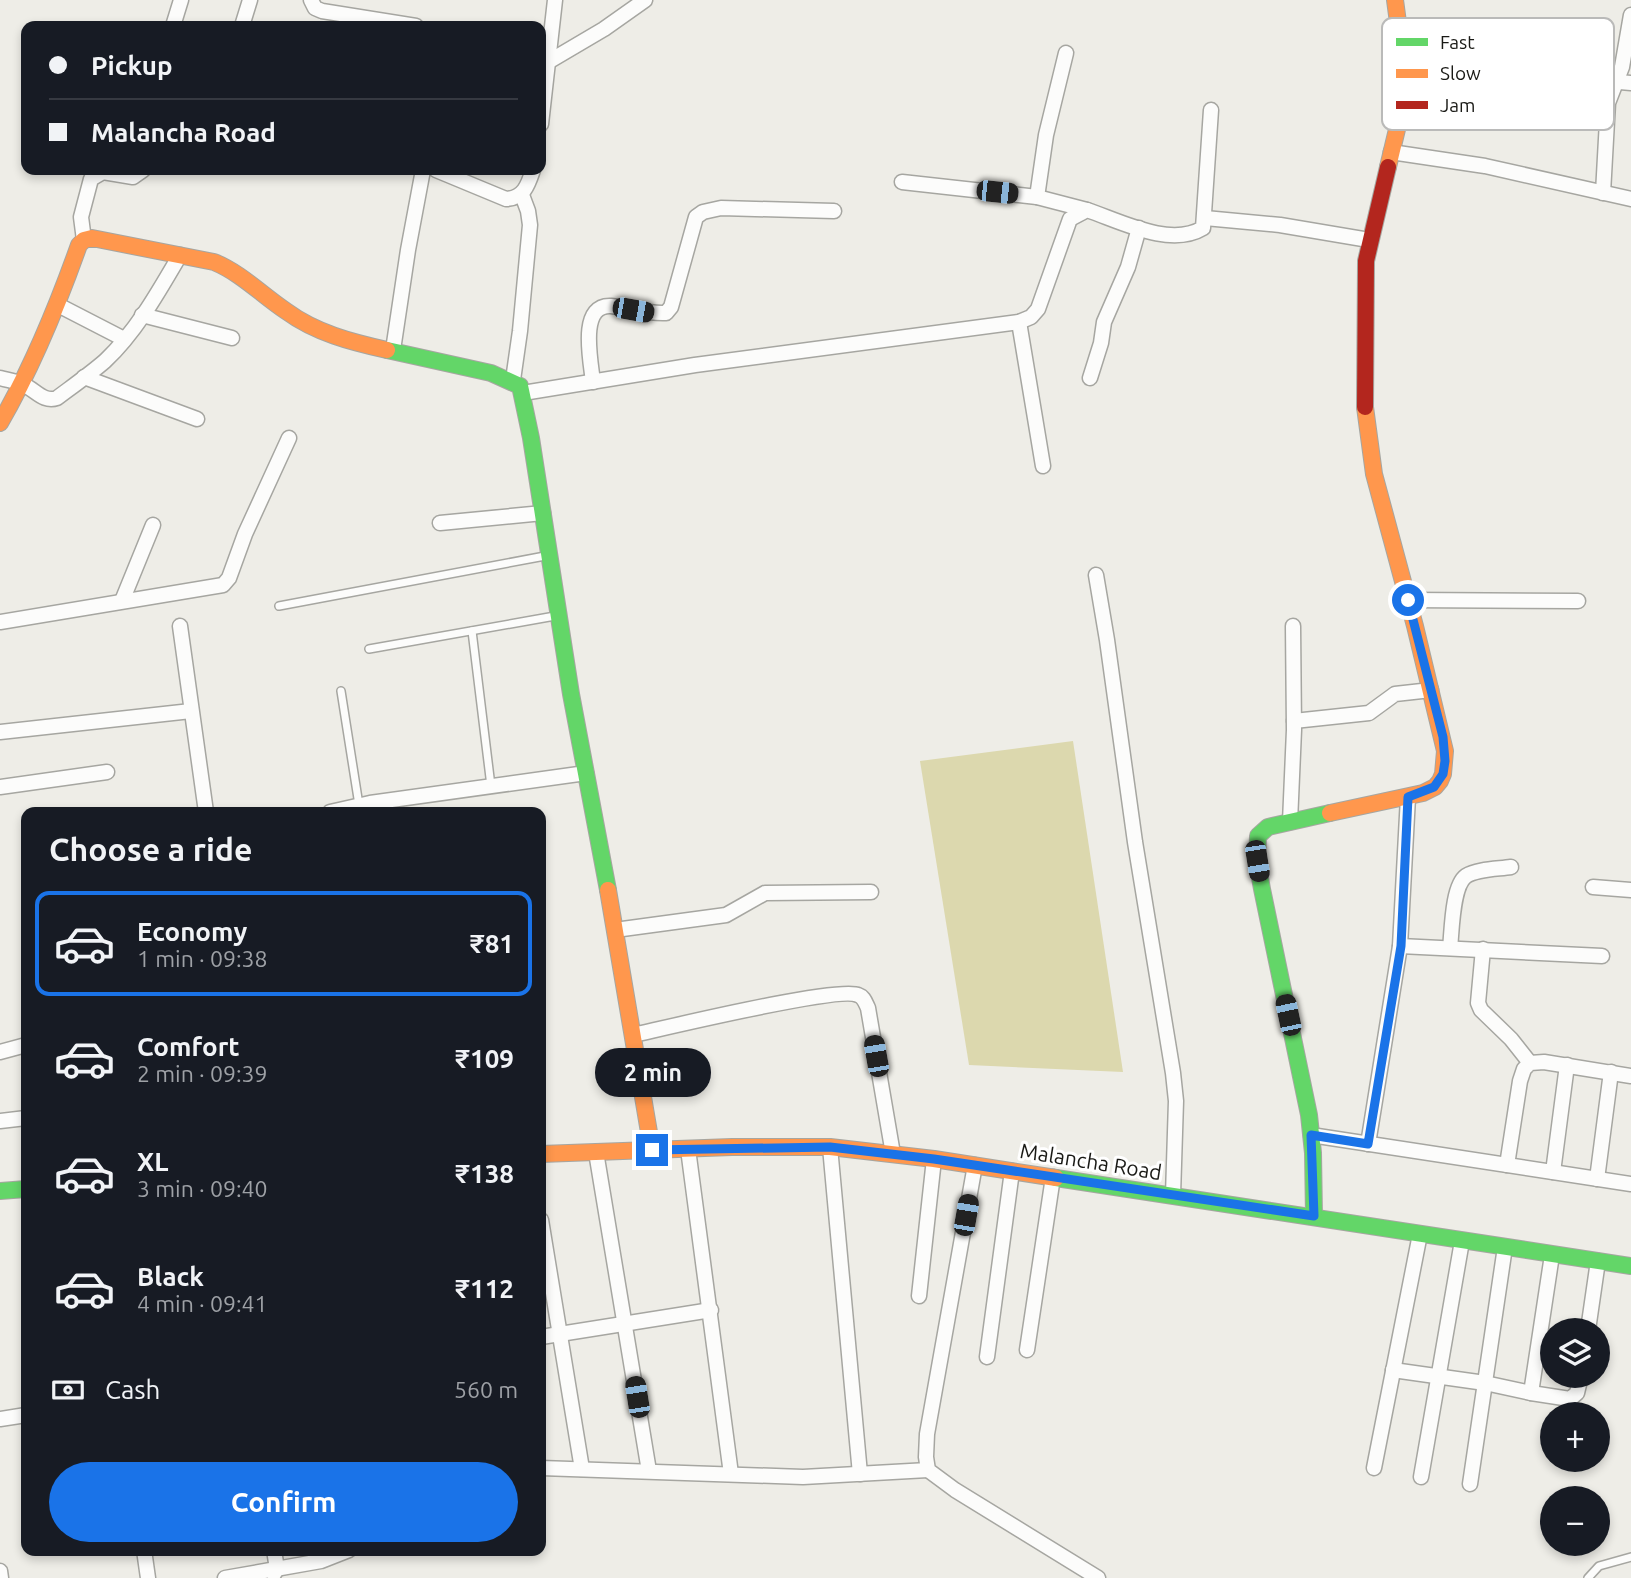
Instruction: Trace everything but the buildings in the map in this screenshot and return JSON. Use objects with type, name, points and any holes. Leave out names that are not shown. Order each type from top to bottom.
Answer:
[{"type":"street","points":[[175,21],[181,0]]},
{"type":"street","points":[[244,21],[250,0]]},
{"type":"street","points":[[311,0],[315,8],[322,11],[385,21]]},
{"type":"street","points":[[546,80],[555,0]]},
{"type":"street","points":[[548,62],[604,29],[645,0]]},
{"type":"street","points":[[1395,0],[1397,18]]},
{"type":"street","points":[[1624,82],[1622,67],[1631,15]]},
{"type":"street","points":[[1037,197],[1046,135],[1066,53]]},
{"type":"street","points":[[902,182],[1037,197],[1163,234],[1195,233],[1203,228],[1205,218],[1211,110]]},
{"type":"street","points":[[1314,1216],[1311,1135],[1256,845],[1262,831],[1290,822],[1408,797],[1434,787],[1443,774],[1445,751],[1374,474],[1365,415],[1366,273],[1369,240],[1396,130]]},
{"type":"street","points":[[1604,193],[1607,130]]},
{"type":"street","points":[[1391,152],[1485,166],[1631,200]]},
{"type":"street","points":[[84,240],[81,217],[91,179],[98,175]]},
{"type":"street","points":[[393,350],[422,175]]},
{"type":"street","points":[[448,175],[506,199],[522,195],[531,175]]},
{"type":"street","points":[[513,380],[530,233],[528,211],[522,195]]},
{"type":"street","points":[[593,382],[589,335],[594,312],[600,306],[610,306],[666,313],[671,307],[696,216],[722,208],[834,211]]},
{"type":"street","points":[[523,393],[709,364],[1019,322],[1031,317],[1038,309],[1070,219],[1087,210]]},
{"type":"street","points":[[1205,218],[1280,225],[1369,240]]},
{"type":"street","points":[[1090,378],[1101,343],[1104,322],[1128,267],[1139,228]]},
{"type":"street","points":[[0,423],[23,384],[58,305],[79,245],[92,238],[226,267],[301,321],[322,332],[513,380],[520,386],[652,1150]]},
{"type":"street","points":[[0,378],[23,384],[51,400],[58,398],[105,360],[124,339],[180,255]]},
{"type":"street","points":[[58,305],[124,339]]},
{"type":"street","points":[[142,315],[232,338]]},
{"type":"street","points":[[1019,322],[1043,466]]},
{"type":"street","points":[[84,377],[197,419]]},
{"type":"street","points":[[0,622],[223,585],[229,579],[245,534],[289,438]]},
{"type":"street","points":[[440,523],[543,513]]},
{"type":"street","points":[[122,601],[153,525]]},
{"type":"street","points":[[1096,575],[1177,1101],[1173,1195]]},
{"type":"street","points":[[1408,600],[1578,601]]},
{"type":"street","points":[[180,626],[205,807]]},
{"type":"street","points":[[1290,822],[1294,721],[1293,626]]},
{"type":"street","points":[[1294,721],[1369,713],[1395,694],[1431,690]]},
{"type":"street","points":[[0,732],[191,711]]},
{"type":"street","points":[[0,787],[107,772]]},
{"type":"street","points":[[351,807],[586,773]]},
{"type":"street","points":[[1368,1144],[1401,946],[1408,797]]},
{"type":"street","points":[[1450,948],[1455,904],[1462,881],[1466,876],[1475,873],[1511,867]]},
{"type":"street","points":[[1593,887],[1631,890]]},
{"type":"street","points":[[615,930],[726,915],[765,893],[871,892]]},
{"type":"street","points":[[1401,946],[1602,956]]},
{"type":"street","points":[[1483,949],[1478,1003],[1481,1010],[1530,1063]]},
{"type":"street","points":[[633,1035],[799,1000],[847,993],[858,994],[868,1008],[893,1154]]},
{"type":"street","points":[[0,1052],[21,1046]]},
{"type":"street","points":[[1507,1165],[1520,1081],[1524,1069],[1530,1063],[1544,1062],[1631,1076]]},
{"type":"street","points":[[1553,1172],[1567,1065]]},
{"type":"street","points":[[1597,1179],[1611,1072]]},
{"type":"street","points":[[0,1121],[21,1119]]},
{"type":"street","points":[[1311,1135],[1631,1184]]},
{"type":"street","points":[[830,1147],[860,1474]]},
{"type":"street","name":"Malancha Road","points":[[546,1154],[830,1147],[975,1165],[1631,1266]]},
{"type":"street","points":[[688,1149],[731,1474]]},
{"type":"street","points":[[596,1152],[649,1471]]},
{"type":"street","points":[[919,1296],[934,1159]]},
{"type":"street","points":[[975,1165],[927,1434],[926,1457],[929,1470],[950,1486],[1098,1578]]},
{"type":"street","points":[[987,1357],[1012,1171]]},
{"type":"street","points":[[1027,1350],[1053,1177]]},
{"type":"street","points":[[0,1191],[21,1189]]},
{"type":"street","points":[[1374,1468],[1420,1234]]},
{"type":"street","points":[[1421,1477],[1462,1241]]},
{"type":"street","points":[[1470,1484],[1505,1247]]},
{"type":"street","points":[[546,1248],[582,1469]]},
{"type":"street","points":[[1531,1393],[1552,1255]]},
{"type":"street","points":[[1590,1318],[1598,1261]]},
{"type":"street","points":[[546,1336],[711,1310]]},
{"type":"street","points":[[1393,1370],[1570,1398],[1577,1393],[1578,1388]]},
{"type":"street","points":[[0,1419],[21,1416]]},
{"type":"street","points":[[546,1468],[803,1477],[929,1470]]},
{"type":"street","points":[[145,1556],[148,1578]]},
{"type":"street","points":[[225,1578],[274,1573],[334,1556]]},
{"type":"street","points":[[0,1572],[1,1578]]},
{"type":"lane","points":[[279,606],[550,556]]},
{"type":"lane","points":[[369,649],[559,616]]},
{"type":"lane","points":[[472,631],[491,786]]},
{"type":"lane","points":[[341,691],[359,805]]},
{"type":"lane","points":[[1588,1578],[1599,1566],[1631,1557]]},
{"type":"shaded area","points":[[1073,741],[1123,1072],[969,1065],[920,761]]},
{"type":"traffic: fast","points":[[387,350],[491,373],[520,386],[531,438],[571,694],[608,890]]},
{"type":"traffic: fast","points":[[1314,1216],[1313,1153],[1309,1115],[1257,861],[1258,836],[1268,827],[1330,813]]},
{"type":"traffic: fast","points":[[1056,1178],[1631,1266]]},
{"type":"traffic: fast","points":[[0,1191],[21,1189]]},
{"type":"traffic: slow","points":[[1395,0],[1397,18]]},
{"type":"traffic: slow","points":[[1388,167],[1397,130]]},
{"type":"traffic: slow","points":[[0,423],[44,336],[79,245],[92,238],[214,262],[233,272],[297,319],[347,340],[387,350]]},
{"type":"traffic: slow","points":[[1330,813],[1423,793],[1435,787],[1443,774],[1445,751],[1374,474],[1365,407]]},
{"type":"traffic: slow","points":[[608,890],[652,1150]]},
{"type":"traffic: slow","points":[[546,1154],[732,1147],[830,1147],[934,1159],[1056,1178]]},
{"type":"traffic: jam","points":[[1365,407],[1366,261],[1388,167]]},
{"type":"route","points":[[652,1150],[830,1147],[934,1159],[1314,1216],[1311,1135],[1368,1144],[1401,946],[1408,797],[1434,787],[1443,774],[1445,761],[1443,737],[1408,600]]}]
